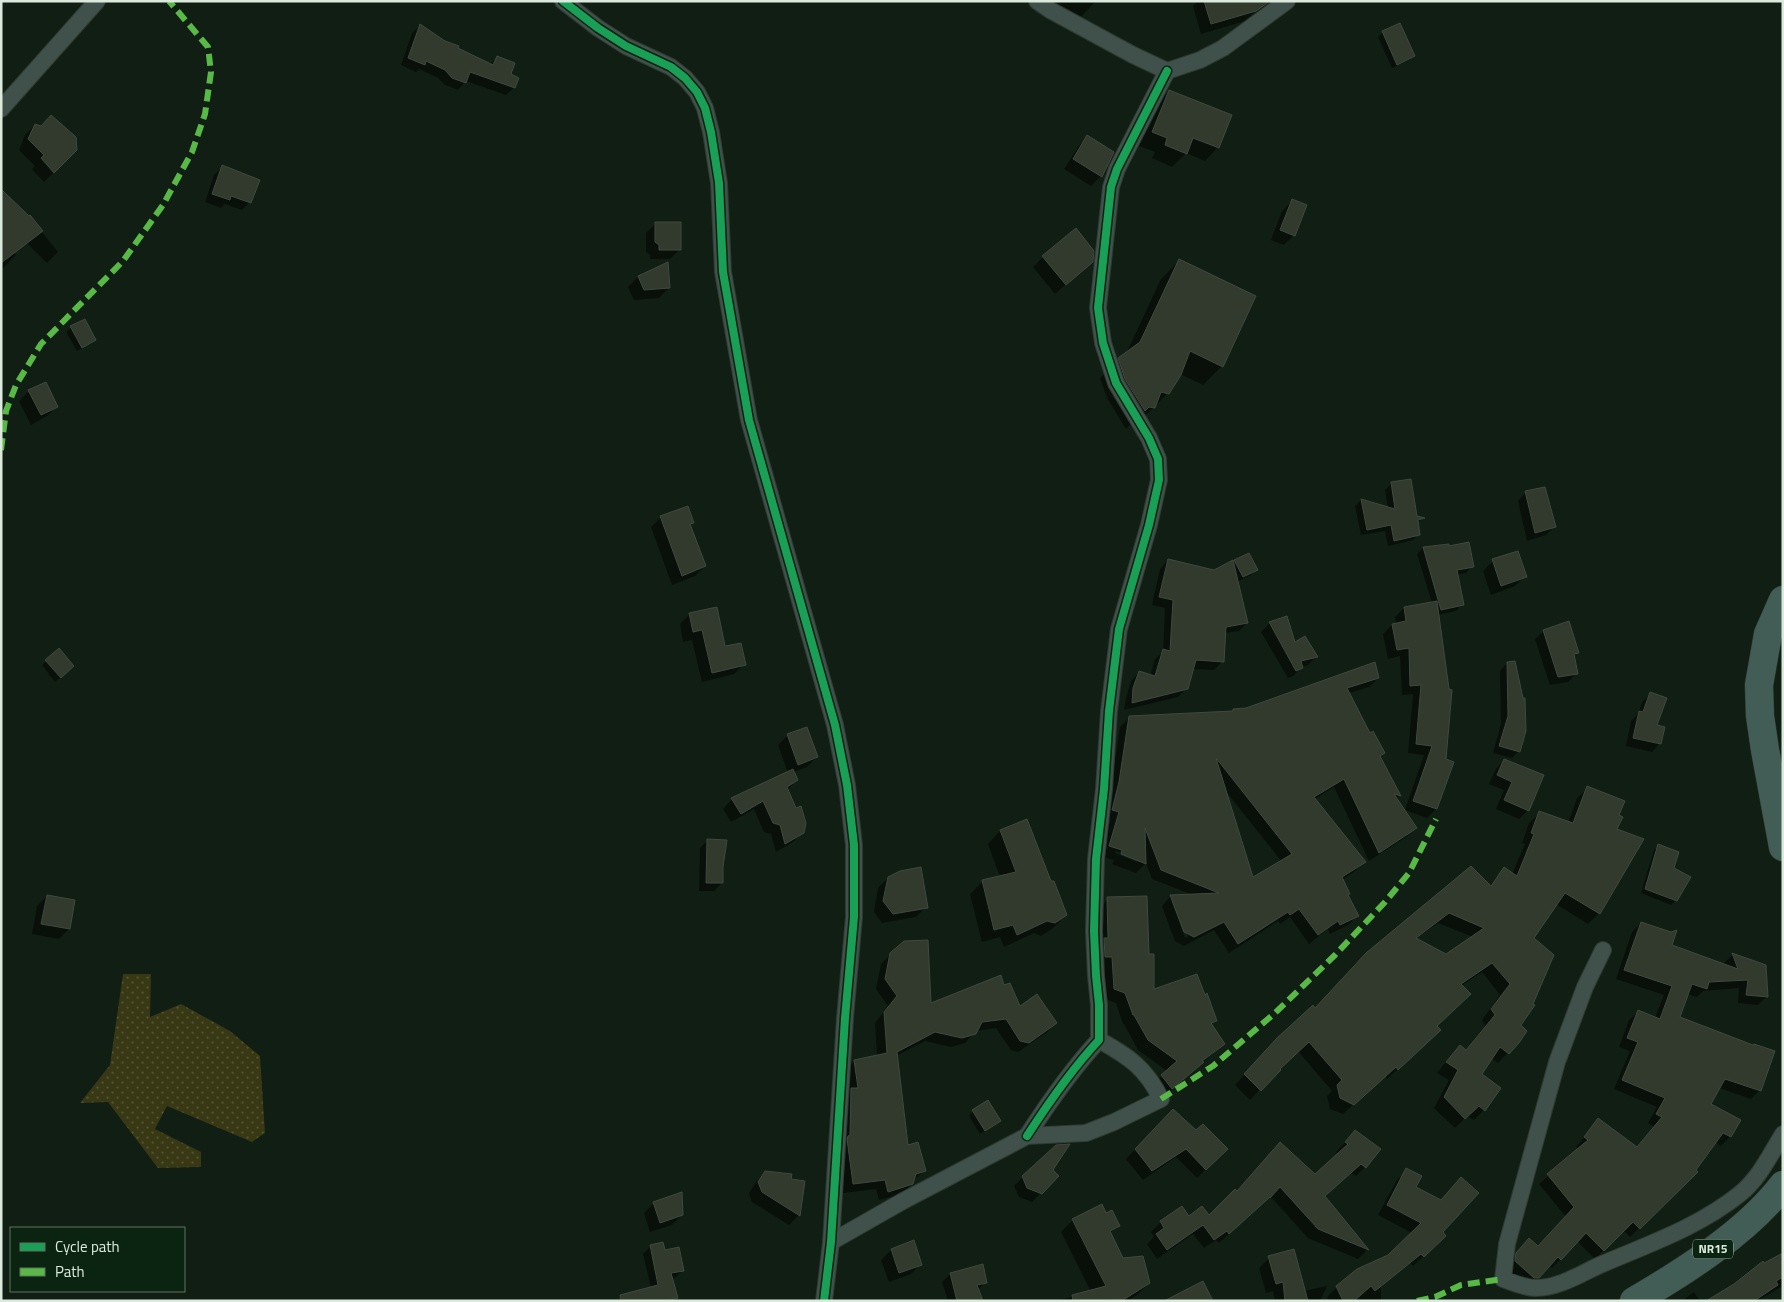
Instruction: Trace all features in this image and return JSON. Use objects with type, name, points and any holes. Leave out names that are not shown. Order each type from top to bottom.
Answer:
[{"type":"highway","points":[[1783,600],[1768,634],[1759,685],[1760,716],[1765,750],[1783,847]]},
{"type":"highway","name":"NR15","points":[[1634,1301],[1702,1258],[1738,1230],[1783,1185]]},
{"type":"street","points":[[1,109],[97,1]]},
{"type":"street","points":[[563,1],[598,28],[619,41],[671,67],[685,78],[697,92],[705,108],[719,183],[723,272],[749,420],[835,724],[846,784],[854,845],[854,917],[845,1018],[832,1242],[824,1301]]},
{"type":"street","points":[[1038,1],[1050,10],[1133,55],[1167,71],[1200,60],[1223,48],[1287,1]]},
{"type":"street","points":[[1027,1136],[1077,1063],[1099,1040],[1099,1005],[1094,931],[1095,877],[1104,789],[1109,711],[1119,629],[1149,525],[1159,480],[1158,459],[1149,438],[1116,383],[1103,343],[1098,308],[1111,187],[1116,169],[1167,71]]},
{"type":"street","points":[[1603,950],[1585,987],[1557,1062],[1507,1244],[1504,1279],[1523,1286],[1537,1288],[1561,1283],[1681,1231],[1711,1215],[1743,1192],[1759,1174],[1783,1134]]},
{"type":"street","points":[[832,1242],[903,1201],[1027,1136],[1086,1133],[1114,1122],[1161,1099],[1155,1086],[1142,1069],[1125,1054],[1099,1040]]},
{"type":"shaded area","points":[[123,974],[151,974],[150,1017],[181,1004],[230,1031],[260,1056],[265,1133],[252,1142],[167,1106],[155,1129],[201,1152],[201,1167],[158,1168],[108,1102],[80,1103],[110,1065]]},
{"type":"building","points":[[1204,1],[1270,1],[1256,11],[1211,24]]},
{"type":"building","points":[[1400,23],[1415,56],[1397,65],[1382,31]]},
{"type":"building","points":[[420,24],[445,41],[459,46],[458,48],[493,65],[497,56],[515,63],[511,74],[519,78],[515,88],[470,72],[466,83],[452,78],[445,70],[426,61],[425,65],[408,58]]},
{"type":"building","points":[[1169,90],[1232,115],[1219,148],[1193,138],[1187,154],[1165,145],[1167,138],[1152,132]]},
{"type":"building","points":[[51,115],[76,137],[77,150],[54,173],[41,158],[44,155],[28,139],[35,124],[41,126]]},
{"type":"building","points":[[1087,135],[1114,152],[1102,177],[1073,159]]},
{"type":"building","points":[[222,165],[260,180],[251,203],[231,196],[230,200],[212,194]]},
{"type":"building","points":[[1,189],[30,215],[43,231],[1,263]]},
{"type":"building","points":[[1292,199],[1307,205],[1295,236],[1280,230]]},
{"type":"building","points":[[655,222],[681,222],[681,250],[659,250],[659,245],[655,242]]},
{"type":"building","points":[[1076,228],[1094,251],[1093,262],[1066,285],[1042,256]]},
{"type":"building","points":[[1179,259],[1256,296],[1223,367],[1190,351],[1181,375],[1169,394],[1161,392],[1155,408],[1149,407],[1145,411],[1125,379],[1118,358],[1140,342]]},
{"type":"building","points":[[668,262],[670,288],[644,290],[638,276]]},
{"type":"building","points":[[85,319],[96,340],[82,348],[70,326]]},
{"type":"building","points":[[46,382],[58,407],[41,415],[28,390]]},
{"type":"building","points":[[1411,479],[1417,516],[1425,518],[1418,520],[1420,535],[1394,541],[1391,525],[1367,530],[1361,499],[1395,509],[1391,482]]},
{"type":"building","points":[[1545,487],[1556,527],[1535,533],[1525,491]]},
{"type":"building","points":[[688,506],[694,523],[690,524],[706,566],[682,576],[660,516]]},
{"type":"building","points":[[1469,542],[1474,567],[1457,570],[1464,605],[1441,610],[1423,547],[1449,544],[1449,546]]},
{"type":"building","points":[[1518,551],[1527,577],[1501,586],[1492,559]]},
{"type":"building","points":[[1249,553],[1258,570],[1243,577],[1234,560]]},
{"type":"building","points":[[1168,559],[1214,570],[1233,560],[1248,623],[1226,627],[1224,662],[1196,660],[1188,689],[1132,703],[1133,688],[1139,671],[1155,676],[1163,649],[1170,651],[1173,600],[1159,597]]},
{"type":"building","points":[[1437,601],[1449,689],[1452,690],[1446,759],[1454,762],[1437,809],[1413,801],[1432,746],[1416,744],[1421,685],[1410,686],[1409,648],[1397,650],[1392,624],[1406,621],[1404,607]]},
{"type":"building","points":[[717,607],[725,646],[741,643],[746,665],[712,673],[702,630],[693,632],[689,613]]},
{"type":"building","points":[[1287,616],[1295,642],[1305,636],[1318,657],[1301,661],[1303,668],[1296,671],[1269,622]]},
{"type":"building","points":[[1569,621],[1579,653],[1574,654],[1578,674],[1558,677],[1543,630]]},
{"type":"building","points":[[59,648],[74,666],[61,678],[45,660]]},
{"type":"building","points":[[1515,661],[1523,698],[1525,698],[1526,731],[1520,752],[1499,746],[1508,716],[1507,662]]},
{"type":"building","points":[[1375,662],[1379,678],[1347,688],[1370,733],[1373,731],[1385,753],[1380,756],[1401,796],[1394,794],[1417,828],[1379,853],[1344,779],[1314,797],[1366,862],[1342,877],[1350,894],[1348,895],[1359,916],[1340,925],[1338,921],[1318,935],[1299,909],[1290,915],[1288,912],[1238,944],[1224,922],[1194,937],[1184,932],[1170,895],[1219,893],[1161,870],[1145,828],[1146,864],[1121,854],[1122,850],[1109,846],[1119,812],[1112,810],[1119,782],[1129,716],[1233,711],[1233,709],[1246,708]],"holes":[[[1216,758],[1292,854],[1253,877]]]},
{"type":"building","points":[[1650,692],[1667,698],[1657,725],[1665,727],[1661,744],[1633,738],[1639,711],[1643,712]]},
{"type":"building","points":[[807,727],[818,757],[798,765],[787,734]]},
{"type":"building","points":[[1504,759],[1544,775],[1529,811],[1504,800],[1512,782],[1497,775]]},
{"type":"building","points":[[793,769],[798,780],[787,787],[796,808],[801,806],[806,823],[804,833],[785,844],[780,825],[773,823],[763,801],[741,814],[731,798]]},
{"type":"building","points":[[1587,786],[1625,801],[1619,815],[1623,817],[1617,829],[1644,839],[1600,914],[1565,893],[1534,938],[1554,955],[1533,1004],[1535,1005],[1521,1025],[1527,1031],[1509,1054],[1500,1047],[1482,1074],[1501,1088],[1485,1111],[1479,1106],[1465,1119],[1444,1097],[1458,1070],[1446,1062],[1460,1045],[1466,1050],[1495,1015],[1491,1009],[1510,984],[1492,963],[1461,984],[1471,994],[1437,1026],[1441,1030],[1398,1070],[1396,1067],[1354,1105],[1340,1098],[1337,1085],[1342,1080],[1309,1042],[1280,1069],[1261,1091],[1244,1074],[1277,1038],[1313,1005],[1315,1008],[1366,953],[1471,866],[1491,886],[1504,867],[1517,876],[1534,834],[1531,833],[1539,811],[1573,823]],"holes":[[[1449,913],[1484,928],[1446,954],[1416,938]]]},
{"type":"building","points":[[1027,819],[1051,881],[1054,881],[1067,915],[1055,923],[1047,921],[1017,935],[1013,925],[994,930],[982,880],[1016,872],[1000,830]]},
{"type":"building","points":[[707,839],[727,840],[723,883],[706,883]]},
{"type":"building","points":[[1658,844],[1679,852],[1674,868],[1691,877],[1677,901],[1645,889]]},
{"type":"building","points":[[921,867],[928,908],[893,914],[883,901],[888,877],[900,871]]},
{"type":"building","points":[[47,895],[75,900],[70,929],[41,924]]},
{"type":"building","points":[[1147,896],[1149,954],[1154,954],[1154,989],[1197,974],[1205,995],[1207,993],[1217,1021],[1211,1023],[1225,1044],[1202,1061],[1204,1062],[1172,1089],[1161,1075],[1177,1061],[1148,1040],[1133,1015],[1125,993],[1114,989],[1112,957],[1105,957],[1104,938],[1108,938],[1107,897]]},
{"type":"building","points":[[1641,922],[1671,932],[1677,930],[1672,945],[1738,969],[1732,953],[1766,965],[1768,997],[1746,995],[1748,980],[1709,982],[1707,989],[1692,984],[1680,1017],[1753,1045],[1775,1051],[1761,1091],[1725,1079],[1711,1104],[1741,1120],[1731,1137],[1723,1133],[1696,1170],[1698,1172],[1640,1229],[1633,1222],[1604,1251],[1586,1233],[1561,1260],[1558,1257],[1539,1278],[1534,1278],[1515,1261],[1516,1253],[1529,1238],[1538,1246],[1574,1207],[1547,1174],[1588,1140],[1584,1137],[1598,1118],[1637,1147],[1662,1117],[1656,1114],[1665,1098],[1622,1080],[1638,1042],[1627,1038],[1638,1010],[1660,1019],[1672,986],[1624,970]]},
{"type":"building","points":[[928,940],[931,1003],[1001,975],[1004,985],[1010,983],[1020,1006],[1037,994],[1057,1023],[1029,1043],[1020,1041],[1006,1019],[982,1022],[976,1034],[962,1038],[935,1032],[897,1052],[908,1145],[918,1142],[926,1171],[916,1174],[913,1184],[888,1192],[885,1180],[853,1184],[847,1139],[850,1135],[851,1088],[858,1088],[854,1060],[887,1053],[884,1012],[897,996],[885,979],[890,953],[904,941]]},
{"type":"building","points":[[988,1100],[1001,1121],[985,1131],[972,1110]]},
{"type":"building","points":[[1173,1109],[1196,1130],[1203,1124],[1228,1149],[1206,1170],[1186,1149],[1152,1171],[1135,1149]]},
{"type":"building","points":[[1355,1130],[1381,1149],[1366,1168],[1361,1164],[1325,1196],[1369,1250],[1318,1229],[1280,1187],[1229,1234],[1227,1231],[1214,1240],[1203,1225],[1167,1250],[1156,1234],[1164,1228],[1160,1221],[1182,1206],[1189,1216],[1202,1206],[1209,1215],[1235,1189],[1237,1191],[1280,1142],[1315,1174],[1348,1144],[1345,1142]]},
{"type":"building","points":[[1070,1144],[1053,1170],[1059,1176],[1042,1194],[1027,1188],[1022,1176],[1056,1145]]},
{"type":"building","points":[[1406,1168],[1422,1176],[1416,1187],[1441,1200],[1461,1177],[1479,1193],[1443,1232],[1446,1236],[1424,1257],[1421,1254],[1375,1291],[1371,1286],[1354,1301],[1343,1301],[1336,1286],[1357,1269],[1388,1255],[1421,1223],[1387,1205]]},
{"type":"building","points":[[765,1171],[792,1174],[791,1179],[805,1181],[800,1216],[762,1192],[758,1182]]},
{"type":"building","points":[[682,1192],[683,1215],[660,1223],[653,1202]]},
{"type":"building","points":[[1102,1204],[1106,1213],[1112,1210],[1120,1226],[1110,1231],[1123,1258],[1143,1256],[1150,1283],[1123,1300],[1073,1301],[1072,1295],[1106,1286],[1072,1219]]},
{"type":"building","points":[[914,1240],[922,1265],[899,1273],[891,1249]]},
{"type":"building","points":[[663,1242],[665,1250],[679,1247],[684,1271],[671,1273],[678,1298],[667,1301],[621,1301],[620,1295],[658,1285],[650,1245]]},
{"type":"building","points":[[1294,1249],[1308,1301],[1285,1301],[1283,1282],[1276,1284],[1268,1256]]},
{"type":"building","points":[[1783,1253],[1783,1277],[1776,1281],[1778,1285],[1754,1301],[1706,1301],[1734,1284],[1763,1261],[1764,1263]]},
{"type":"building","points":[[983,1264],[987,1283],[977,1285],[983,1301],[957,1301],[950,1273]]},
{"type":"building","points":[[1203,1281],[1213,1301],[1164,1301]]},
{"type":"marked path","points":[[1,450],[6,411],[16,385],[41,344],[123,261],[163,205],[192,152],[205,114],[211,72],[208,47],[169,1]]},
{"type":"marked path","points":[[1161,1099],[1213,1066],[1275,1013],[1335,955],[1385,902],[1409,873],[1436,819]]},
{"type":"marked path","points":[[1417,1301],[1435,1297],[1461,1285],[1503,1279]]},
{"type":"cycle path","points":[[563,1],[598,28],[626,46],[671,67],[685,78],[697,92],[705,108],[719,183],[723,272],[749,420],[835,725],[847,785],[854,845],[854,917],[845,1018],[831,1242],[824,1301]]},
{"type":"cycle path","points":[[1027,1136],[1061,1086],[1099,1040],[1099,1005],[1094,931],[1096,859],[1104,789],[1109,711],[1119,629],[1149,525],[1159,480],[1158,459],[1149,438],[1116,383],[1103,343],[1098,308],[1111,187],[1117,169],[1167,71]]}]
